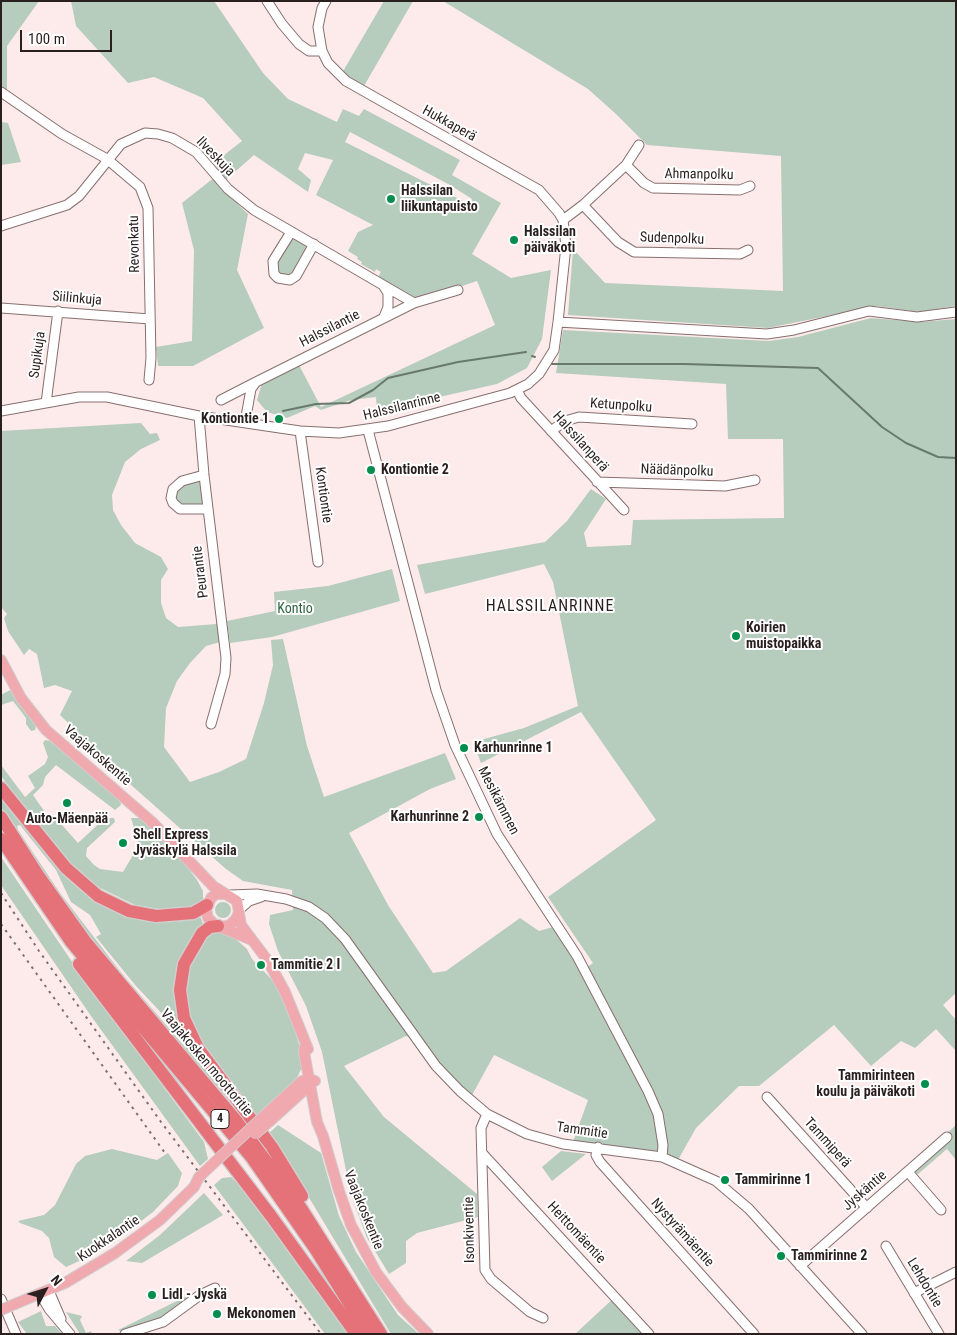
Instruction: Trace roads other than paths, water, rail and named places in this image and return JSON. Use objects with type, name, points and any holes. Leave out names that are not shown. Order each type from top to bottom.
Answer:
[{"type":"highway","points":[[1,788],[66,868],[88,888],[113,904],[142,914],[171,916],[193,913],[208,903]]},
{"type":"highway","name":"Vaajakosken moottoritie","points":[[1,817],[38,875],[85,941],[235,1119],[318,1233],[381,1334]]},
{"type":"highway","name":"Vaajakosken moottoritie","points":[[1,839],[54,918],[88,963],[252,1158],[316,1250],[368,1334]]},
{"type":"highway","points":[[54,918],[71,953],[160,1073],[271,1216],[356,1334]]},
{"type":"highway","points":[[220,926],[210,927],[202,933],[184,964],[180,990],[184,1018],[198,1048],[272,1147],[304,1200],[318,1233]]},
{"type":"main road","name":"Vaajakoskentie","points":[[1,660],[21,698],[46,730],[152,822],[213,886],[228,895]]},
{"type":"main road","name":"Vaajakoskentie","points":[[190,860],[207,888],[208,903]]},
{"type":"main road","points":[[220,926],[234,923],[239,911],[236,901],[228,895],[216,894],[208,903],[208,918],[220,926],[252,940]]},
{"type":"main road","name":"Vaajakoskentie","points":[[239,911],[240,922],[268,962],[285,992],[305,1046],[304,1052],[317,1122],[324,1136],[339,1191],[366,1255],[398,1301],[428,1334]]},
{"type":"main road","name":"Kuokkalantie","points":[[1,1310],[44,1292],[115,1253],[160,1220],[194,1187],[199,1177],[225,1158],[267,1118],[311,1082]]},
{"type":"street","points":[[267,1],[282,24],[299,44],[309,51],[322,51],[318,27],[322,8],[326,1]]},
{"type":"street","name":"Hukkaperä","points":[[322,51],[328,63],[350,84],[539,190],[551,202],[563,220]]},
{"type":"street","name":"Revonkatu","points":[[1,92],[62,134],[107,159],[140,187],[148,208],[149,380]]},
{"type":"street","name":"Ilveskuja","points":[[1,226],[73,201],[121,144],[145,133],[172,138],[196,152],[240,200],[291,232],[414,303]]},
{"type":"street","points":[[563,220],[584,205],[626,165],[639,145]]},
{"type":"street","name":"Ahmanpolku","points":[[626,165],[644,183],[653,188],[740,190],[750,186]]},
{"type":"street","name":"Sudenpolku","points":[[584,205],[618,242],[634,252],[740,254],[748,250]]},
{"type":"street","name":"Halssilanrinne","points":[[1,412],[79,397],[117,397],[199,416],[300,431],[339,433],[368,430],[517,390],[528,384],[546,364],[554,350],[566,246],[563,220]]},
{"type":"street","points":[[291,232],[273,261],[274,274],[278,278],[284,281],[296,276],[314,244]]},
{"type":"street","points":[[383,285],[388,293],[388,307],[384,317]]},
{"type":"street","name":"Halssilantie","points":[[221,400],[414,303],[458,290]]},
{"type":"street","name":"Siilinkuja","points":[[1,308],[150,319]]},
{"type":"street","name":"Supikuja","points":[[46,403],[58,311]]},
{"type":"street","points":[[558,322],[767,334],[794,330],[869,311],[917,317],[956,312]]},
{"type":"street","points":[[245,422],[251,389],[256,382]]},
{"type":"street","name":"Halssilanperä","points":[[517,390],[521,398],[624,510]]},
{"type":"street","name":"Peurantie","points":[[199,416],[204,475],[226,658],[225,674],[211,724]]},
{"type":"street","name":"Ketunpolku","points":[[551,431],[565,421],[579,417],[692,424]]},
{"type":"street","name":"Mesikämmen","points":[[368,430],[436,690],[458,752],[497,834],[573,950],[648,1091],[658,1114],[663,1148],[662,1157]]},
{"type":"street","name":"Kontiontie","points":[[300,431],[318,562]]},
{"type":"street","points":[[204,475],[182,481],[173,489],[171,498],[180,509],[208,509]]},
{"type":"street","name":"Näädänpolku","points":[[597,482],[725,486],[755,480]]},
{"type":"street","name":"Tammitie","points":[[228,895],[257,894],[286,899],[309,908],[332,924],[345,939],[436,1066],[460,1091],[487,1114],[527,1134],[563,1144],[598,1147],[662,1157],[701,1173],[726,1188],[749,1209],[862,1334]]},
{"type":"street","name":"Tammitie","points":[[239,911],[249,900],[271,896]]},
{"type":"street","name":"Tammiperä","points":[[767,1097],[867,1208]]},
{"type":"street","name":"Isonkiventie","points":[[487,1114],[481,1128],[485,1270],[491,1279],[530,1312],[543,1318]]},
{"type":"street","name":"Jyskäntie","points":[[800,1266],[947,1137]]},
{"type":"street","name":"Nystyrämäentie","points":[[598,1147],[596,1154],[600,1162],[754,1334]]},
{"type":"street","name":"Heittomäentie","points":[[482,1153],[649,1334]]},
{"type":"street","points":[[908,1172],[942,1210]]},
{"type":"street","name":"Lehdontie","points":[[886,1246],[939,1334]]},
{"type":"street","points":[[914,1292],[956,1272]]},
{"type":"street","points":[[125,1334],[163,1322],[200,1295],[216,1288]]},
{"type":"street","points":[[44,1292],[70,1334]]},
{"type":"street","points":[[1,1299],[16,1334]]},
{"type":"waterway","points":[[283,411],[316,404],[349,403],[373,390],[388,378],[458,362],[526,352]]},
{"type":"waterway","points":[[549,364],[684,364],[818,368],[882,427],[906,443],[938,457],[956,458]]},
{"type":"railway","points":[[1,893],[39,951],[161,1122],[321,1334]]},
{"type":"railway","points":[[1,924],[165,1153]]},
{"type":"place","name":"Halssilan liikuntapuisto","points":[[391,199]]},
{"type":"place","name":"Halssilan päiväkoti","points":[[514,240]]},
{"type":"place","name":"Kontiontie 1","points":[[279,419]]},
{"type":"place","name":"Kontiontie 2","points":[[371,470]]},
{"type":"place","name":"Koirien muistopaikka","points":[[736,636]]},
{"type":"place","name":"Karhunrinne 1","points":[[464,748]]},
{"type":"place","name":"Auto-Mäenpää","points":[[67,803]]},
{"type":"place","name":"Karhunrinne 2","points":[[479,817]]},
{"type":"place","name":"Shell Express Jyväskylä Halssila","points":[[123,843]]},
{"type":"place","name":"Tammitie 2 I","points":[[261,965]]},
{"type":"place","name":"Tammirinteen koulu ja päiväkoti","points":[[925,1084]]},
{"type":"place","name":"Tammirinne 1","points":[[725,1180]]},
{"type":"place","name":"Tammirinne 2","points":[[781,1256]]},
{"type":"place","name":"Lidl - Jyskä","points":[[152,1295]]},
{"type":"place","name":"Mekonomen","points":[[217,1314]]},
{"type":"district","name":"HALSSILANRINNE","points":[[550,607]]},
{"type":"park label","name":"Kontio","points":[[295,609]]}]
